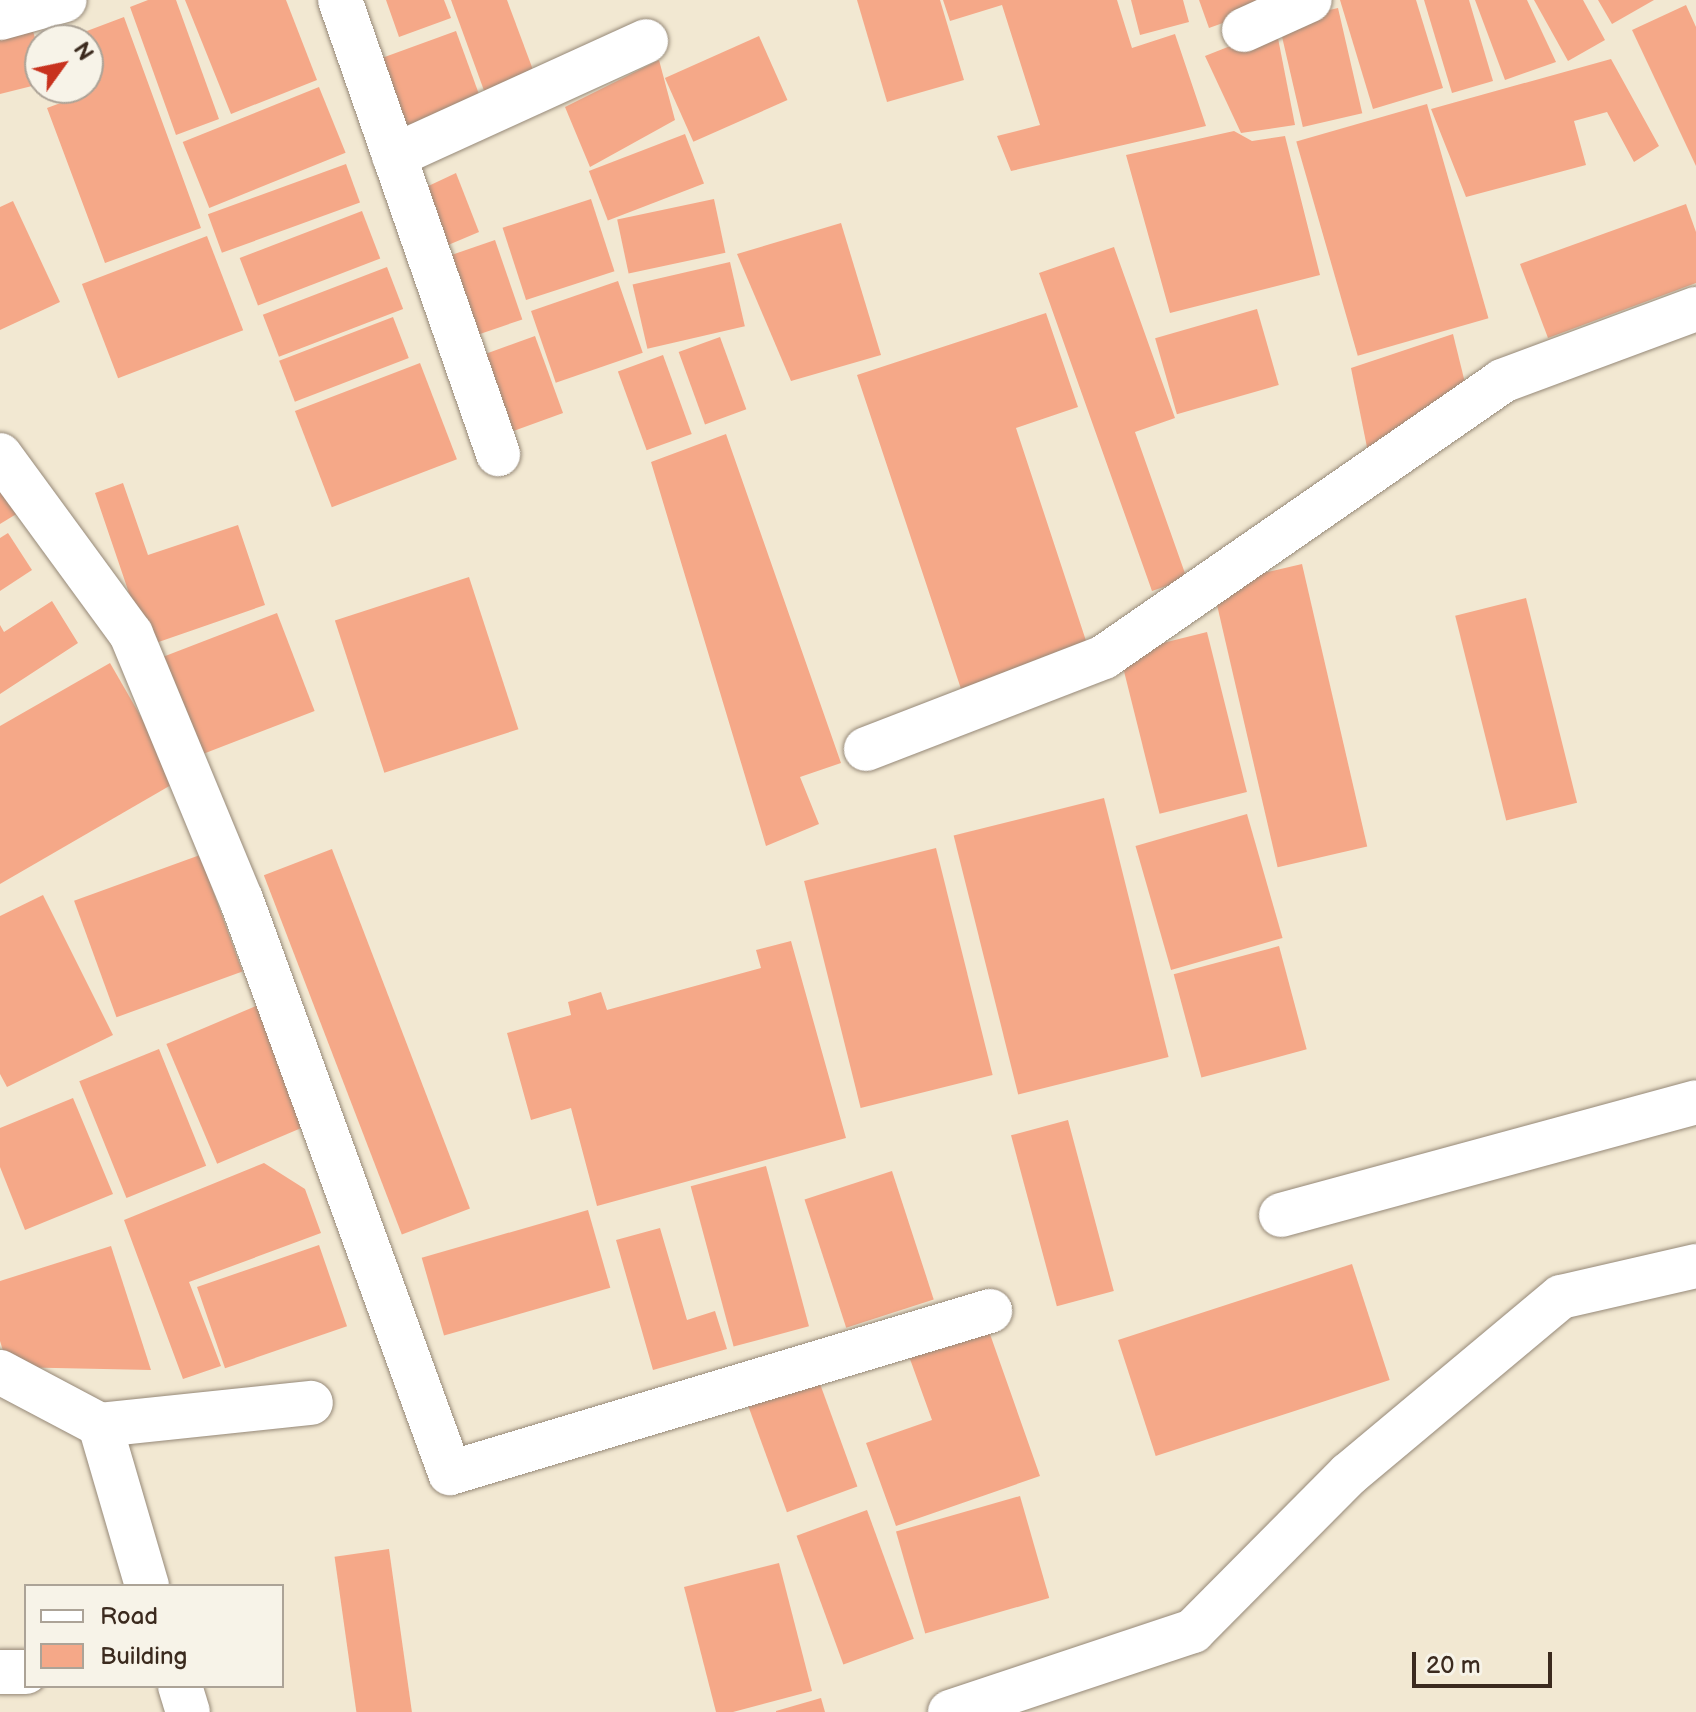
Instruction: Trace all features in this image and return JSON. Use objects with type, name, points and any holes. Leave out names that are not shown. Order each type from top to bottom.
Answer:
[{"type":"street","points":[[0,18],[65,0]]},
{"type":"street","points":[[340,0],[498,454]]},
{"type":"street","points":[[1244,30],[1310,0]]},
{"type":"street","points":[[394,156],[646,41]]},
{"type":"street","points":[[866,749],[1104,657],[1502,381],[1696,309]]},
{"type":"street","points":[[0,455],[131,634],[241,899],[450,1473],[990,1311]]},
{"type":"street","points":[[1281,1215],[1696,1102]]},
{"type":"street","points":[[950,1712],[1049,1696],[1193,1631],[1349,1474],[1561,1297],[1696,1266]]},
{"type":"street","points":[[0,1372],[100,1425],[311,1403]]},
{"type":"street","points":[[100,1425],[146,1584]]},
{"type":"street","points":[[0,1672],[24,1672]]},
{"type":"street","points":[[181,1688],[188,1712]]},
{"type":"building","points":[[148,0],[176,0],[219,119],[176,135],[130,7]]},
{"type":"building","points":[[185,0],[286,0],[317,80],[231,114]]},
{"type":"building","points":[[386,0],[444,0],[451,18],[399,37]]},
{"type":"building","points":[[451,0],[507,0],[536,78],[486,96]]},
{"type":"building","points":[[857,0],[940,0],[964,80],[887,102]]},
{"type":"building","points":[[943,0],[1117,0],[1132,48],[1175,34],[1206,126],[1011,171],[997,136],[1040,125],[1002,5],[950,21]]},
{"type":"building","points":[[1131,0],[1183,0],[1189,22],[1140,35]]},
{"type":"building","points":[[1199,0],[1256,0],[1259,10],[1209,28]]},
{"type":"building","points":[[1340,0],[1416,0],[1443,88],[1373,109]]},
{"type":"building","points":[[1424,0],[1469,0],[1493,81],[1452,93]]},
{"type":"building","points":[[1475,0],[1527,0],[1556,62],[1505,80]]},
{"type":"building","points":[[1534,0],[1583,0],[1605,40],[1568,61]]},
{"type":"building","points":[[1598,0],[1654,0],[1612,24]]},
{"type":"building","points":[[1686,5],[1696,27],[1696,166],[1632,30]]},
{"type":"building","points":[[1338,8],[1362,113],[1303,127],[1279,22]]},
{"type":"building","points":[[124,17],[201,228],[105,263],[47,108],[58,104],[104,104],[104,25]]},
{"type":"building","points":[[1276,28],[1295,125],[1241,133],[1205,56]]},
{"type":"building","points":[[456,31],[484,109],[398,140],[370,62]]},
{"type":"building","points":[[24,33],[24,88],[0,94],[0,40]]},
{"type":"building","points":[[759,36],[787,100],[693,142],[665,78]]},
{"type":"building","points":[[1611,59],[1659,146],[1634,162],[1607,112],[1574,121],[1586,165],[1466,197],[1431,109]]},
{"type":"building","points":[[659,60],[675,120],[590,167],[565,107]]},
{"type":"building","points":[[319,87],[346,153],[209,208],[183,142]]},
{"type":"building","points":[[1427,104],[1488,318],[1358,356],[1296,141]]},
{"type":"building","points":[[1234,131],[1252,141],[1285,136],[1320,275],[1170,313],[1126,155]]},
{"type":"building","points":[[685,134],[704,183],[608,220],[589,171]]},
{"type":"building","points":[[346,164],[360,203],[222,253],[208,214]]},
{"type":"building","points":[[456,173],[479,232],[441,248],[422,189]]},
{"type":"building","points":[[591,199],[614,271],[526,300],[503,228]]},
{"type":"building","points":[[714,199],[725,253],[629,273],[617,220]]},
{"type":"building","points":[[13,201],[60,302],[0,330],[0,207]]},
{"type":"building","points":[[1686,204],[1696,232],[1696,283],[1548,338],[1520,264]]},
{"type":"building","points":[[362,211],[380,259],[258,306],[240,258]]},
{"type":"building","points":[[841,223],[881,355],[791,381],[737,254]]},
{"type":"building","points":[[207,236],[243,330],[118,378],[82,284]]},
{"type":"building","points":[[495,240],[522,319],[468,338],[440,259]]},
{"type":"building","points":[[1114,247],[1175,418],[1135,432],[1187,579],[1152,591],[1039,273]]},
{"type":"building","points":[[730,262],[745,326],[647,349],[633,284]]},
{"type":"building","points":[[387,267],[403,309],[279,357],[263,315]]},
{"type":"building","points":[[618,281],[643,353],[556,383],[531,311]]},
{"type":"building","points":[[1257,309],[1279,385],[1177,414],[1155,338]]},
{"type":"building","points":[[1046,313],[1078,407],[1016,428],[1091,656],[964,698],[857,375]]},
{"type":"building","points":[[393,317],[409,358],[295,402],[279,361]]},
{"type":"building","points":[[1453,334],[1468,395],[1371,467],[1351,368]]},
{"type":"building","points":[[535,336],[563,413],[506,434],[478,357]]},
{"type":"building","points":[[720,337],[746,409],[705,424],[679,352]]},
{"type":"building","points":[[663,355],[692,434],[647,450],[618,371]]},
{"type":"building","points":[[420,363],[457,459],[332,507],[295,411]]},
{"type":"building","points":[[726,434],[841,763],[800,777],[819,824],[766,846],[651,462]]},
{"type":"building","points":[[123,483],[148,555],[238,525],[265,605],[147,646],[95,493]]},
{"type":"building","points":[[0,484],[18,513],[0,524]]},
{"type":"building","points":[[8,533],[32,570],[0,591],[0,538]]},
{"type":"building","points":[[1302,564],[1367,847],[1278,867],[1212,585]]},
{"type":"building","points":[[469,577],[518,729],[384,773],[335,621]]},
{"type":"building","points":[[1526,598],[1577,803],[1506,820],[1455,616]]},
{"type":"building","points":[[52,601],[78,643],[0,694],[0,625],[4,632]]},
{"type":"building","points":[[277,613],[315,711],[189,759],[151,661]]},
{"type":"building","points":[[1207,632],[1247,792],[1160,814],[1120,654]]},
{"type":"building","points":[[110,663],[178,781],[0,884],[0,726]]},
{"type":"building","points":[[1104,798],[1169,1057],[1018,1095],[954,835]]},
{"type":"building","points":[[1247,814],[1283,938],[1171,970],[1135,846]]},
{"type":"building","points":[[936,848],[993,1075],[861,1108],[804,881]]},
{"type":"building","points":[[332,849],[470,1208],[402,1235],[264,875]]},
{"type":"building","points":[[200,855],[242,972],[116,1017],[74,901]]},
{"type":"building","points":[[43,895],[113,1035],[7,1087],[0,1074],[0,916]]},
{"type":"building","points":[[791,941],[846,1138],[597,1206],[571,1108],[531,1120],[507,1033],[571,1015],[568,1002],[601,992],[607,1010],[761,968],[756,950]]},
{"type":"building","points":[[1279,946],[1307,1049],[1201,1078],[1174,974]]},
{"type":"building","points":[[263,1003],[314,1123],[217,1164],[166,1044]]},
{"type":"building","points":[[159,1049],[206,1166],[126,1198],[79,1081]]},
{"type":"building","points":[[73,1098],[113,1194],[25,1230],[0,1167],[0,1128]]},
{"type":"building","points":[[1068,1120],[1114,1291],[1057,1306],[1011,1135]]},
{"type":"building","points":[[264,1163],[305,1189],[321,1233],[189,1282],[221,1366],[183,1379],[124,1220]]},
{"type":"building","points":[[766,1166],[809,1326],[734,1347],[691,1186]]},
{"type":"building","points":[[892,1171],[934,1299],[846,1328],[805,1199]]},
{"type":"building","points":[[588,1210],[610,1288],[444,1336],[422,1258]]},
{"type":"building","points":[[660,1228],[687,1320],[715,1311],[727,1349],[653,1370],[616,1240]]},
{"type":"building","points":[[319,1245],[347,1326],[225,1368],[197,1287]]},
{"type":"building","points":[[111,1246],[151,1370],[8,1367],[0,1341],[0,1281]]},
{"type":"building","points":[[1352,1264],[1390,1380],[1156,1456],[1118,1340]]},
{"type":"building","points":[[985,1320],[1040,1476],[896,1526],[866,1443],[932,1420],[906,1348]]},
{"type":"building","points":[[815,1370],[857,1487],[787,1512],[745,1396]]},
{"type":"building","points":[[1020,1496],[1049,1598],[925,1633],[896,1532]]},
{"type":"building","points":[[867,1510],[914,1639],[843,1664],[797,1536]]},
{"type":"building","points":[[389,1549],[412,1712],[356,1712],[335,1557]]},
{"type":"building","points":[[779,1563],[812,1691],[733,1712],[716,1712],[684,1587]]},
{"type":"building","points":[[821,1698],[825,1712],[776,1712],[776,1711]]}]
